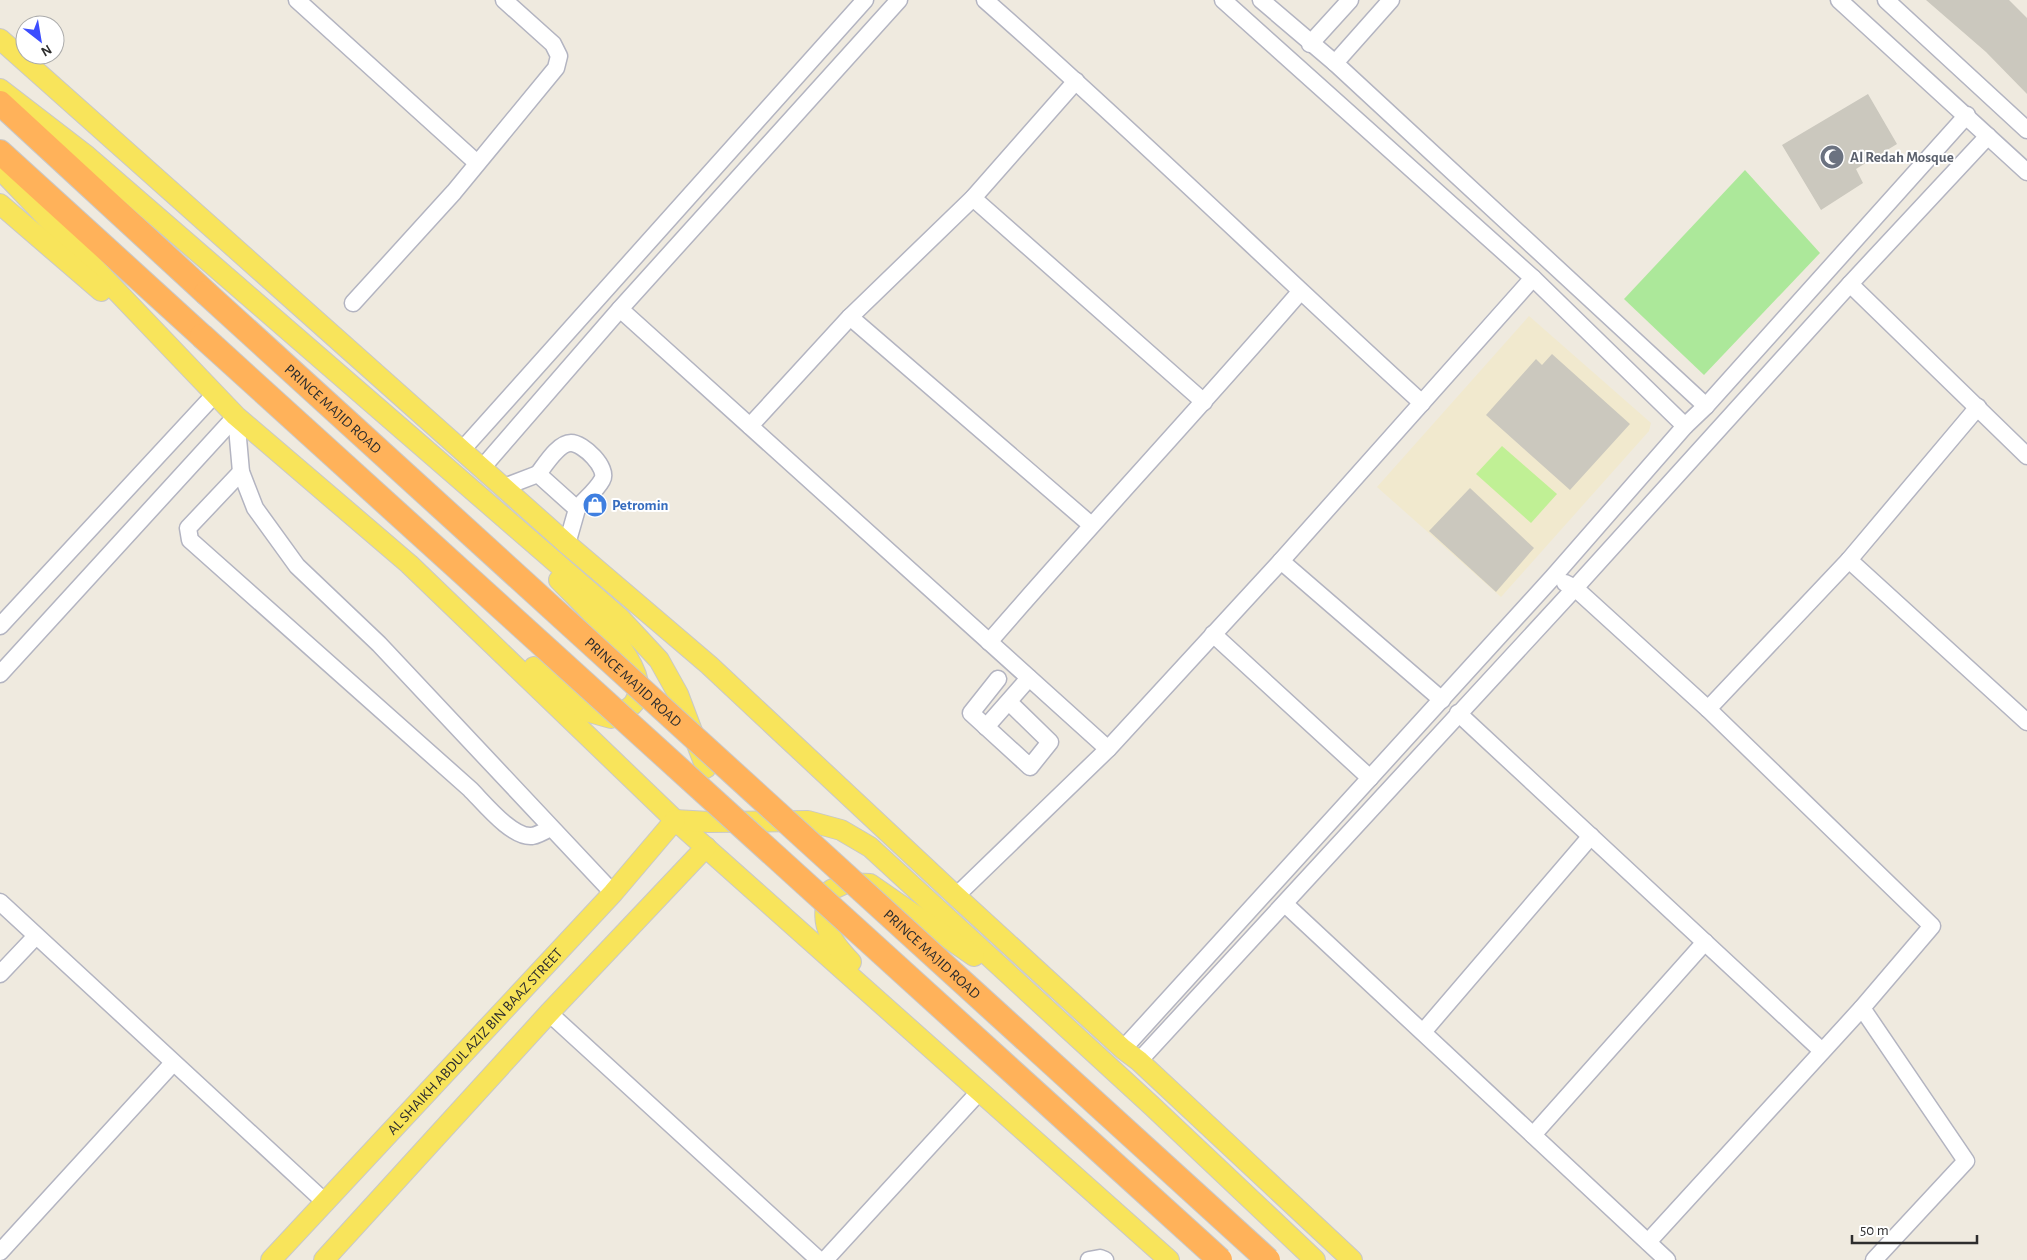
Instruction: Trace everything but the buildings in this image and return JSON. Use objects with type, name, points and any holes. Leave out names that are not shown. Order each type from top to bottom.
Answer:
[{"type":"highway","name":"PRINCE MAJID ROAD","points":[[0,103],[206,293],[1268,1260]]},
{"type":"highway","points":[[0,152],[1220,1260]]},
{"type":"main road","points":[[0,38],[15,52]]},
{"type":"main road","points":[[29,65],[302,341]]},
{"type":"main road","points":[[30,65],[567,544],[709,665],[956,896],[1123,1049],[1139,1061],[1352,1260]]},
{"type":"main road","points":[[0,89],[86,156],[620,618],[659,660],[678,694],[706,768]]},
{"type":"main road","points":[[0,169],[236,416],[409,564],[586,711],[611,718],[634,703],[638,692],[636,670],[619,644],[482,499]]},
{"type":"main road","points":[[0,204],[187,366]]},
{"type":"main road","points":[[324,1260],[549,1013],[706,847],[709,822],[706,768],[699,712],[680,670],[657,635],[567,544]]},
{"type":"main road","points":[[409,564],[675,820],[1169,1260]]},
{"type":"main road","points":[[675,820],[709,822],[808,821],[841,830],[870,847],[1035,998],[1315,1260]]},
{"type":"main road","name":"AL SHAIKH ABDUL AZIZ BIN BAAZ STREET","points":[[271,1260],[613,893],[675,820]]},
{"type":"main road","points":[[964,1078],[835,945],[827,932],[825,913],[831,890],[846,883],[870,884],[1035,998]]},
{"type":"main road","points":[[1265,1212],[1321,1260]]},
{"type":"street","points":[[297,0],[477,164]]},
{"type":"street","points":[[353,303],[454,192],[556,68],[559,56],[553,44],[504,0]]},
{"type":"street","points":[[462,450],[865,0]]},
{"type":"street","points":[[482,468],[620,309],[899,0]]},
{"type":"street","points":[[985,0],[1076,81],[1300,292],[1422,403]]},
{"type":"street","points":[[1223,0],[1533,278],[1685,426]]},
{"type":"street","points":[[1261,0],[1310,44],[1335,63],[1706,406]]},
{"type":"street","points":[[1310,44],[1350,0]]},
{"type":"street","points":[[1335,63],[1391,0]]},
{"type":"street","points":[[1839,0],[1967,115],[2027,172]]},
{"type":"street","points":[[1886,0],[2027,130]]},
{"type":"street","points":[[750,426],[850,317],[973,198],[1076,81]]},
{"type":"street","points":[[764,112],[783,128]]},
{"type":"street","points":[[1123,1049],[1554,577],[1685,426],[1706,406],[1967,115]]},
{"type":"street","points":[[1139,1061],[1575,588],[1850,284],[1988,136]]},
{"type":"street","points":[[973,198],[1204,402]]},
{"type":"street","points":[[956,896],[1108,749],[1282,561],[1533,278]]},
{"type":"street","points":[[1850,284],[2027,456]]},
{"type":"street","points":[[989,642],[1090,524],[1204,402],[1300,292]]},
{"type":"street","points":[[620,309],[1108,749]]},
{"type":"street","points":[[850,317],[1090,524]]},
{"type":"street","points":[[0,626],[215,394]]},
{"type":"street","points":[[1708,709],[1849,560],[1978,407]]},
{"type":"street","points":[[236,416],[241,472],[255,508],[297,566],[379,644],[613,893]]},
{"type":"street","points":[[0,674],[236,416]]},
{"type":"street","points":[[504,487],[538,474],[560,448],[570,443],[578,445],[600,464],[604,472],[602,480],[577,510],[567,544]]},
{"type":"street","points":[[241,472],[188,528],[190,540],[448,769],[512,830],[522,835],[532,836],[550,828]]},
{"type":"street","points":[[538,474],[577,510]]},
{"type":"street","points":[[1849,560],[2027,722]]},
{"type":"street","points":[[1282,561],[1442,700]]},
{"type":"street","points":[[1554,577],[1575,588],[1708,709],[1932,926],[1862,1008],[1648,1242]]},
{"type":"street","points":[[1213,634],[1370,778]]},
{"type":"street","points":[[986,728],[1030,678]]},
{"type":"street","points":[[998,679],[970,713],[1028,766],[1032,766],[1050,742],[1009,702]]},
{"type":"street","points":[[1458,713],[1822,1051]]},
{"type":"street","points":[[1423,1032],[1591,836]]},
{"type":"street","points":[[0,902],[325,1202]]},
{"type":"street","points":[[1285,904],[1667,1260]]},
{"type":"street","points":[[0,974],[36,936]]},
{"type":"street","points":[[1533,1135],[1705,942]]},
{"type":"street","points":[[1862,1008],[1966,1161],[1874,1260]]},
{"type":"street","points":[[549,1013],[819,1260]]},
{"type":"street","points":[[0,1252],[173,1063]]},
{"type":"street","points":[[825,1260],[979,1092]]},
{"type":"street","points":[[1090,1260],[1100,1258],[1105,1260]]},
{"type":"shaded area","points":[[1529,316],[1651,423],[1649,431],[1501,597],[1377,487]]},
{"type":"green space","points":[[1745,170],[1820,253],[1704,375],[1624,299]]},
{"type":"green space","points":[[1502,446],[1557,494],[1531,523],[1476,474]]},
{"type":"place","name":"Al Redah Mosque","points":[[1832,157]]},
{"type":"place","name":"Petromin","points":[[595,505]]}]
